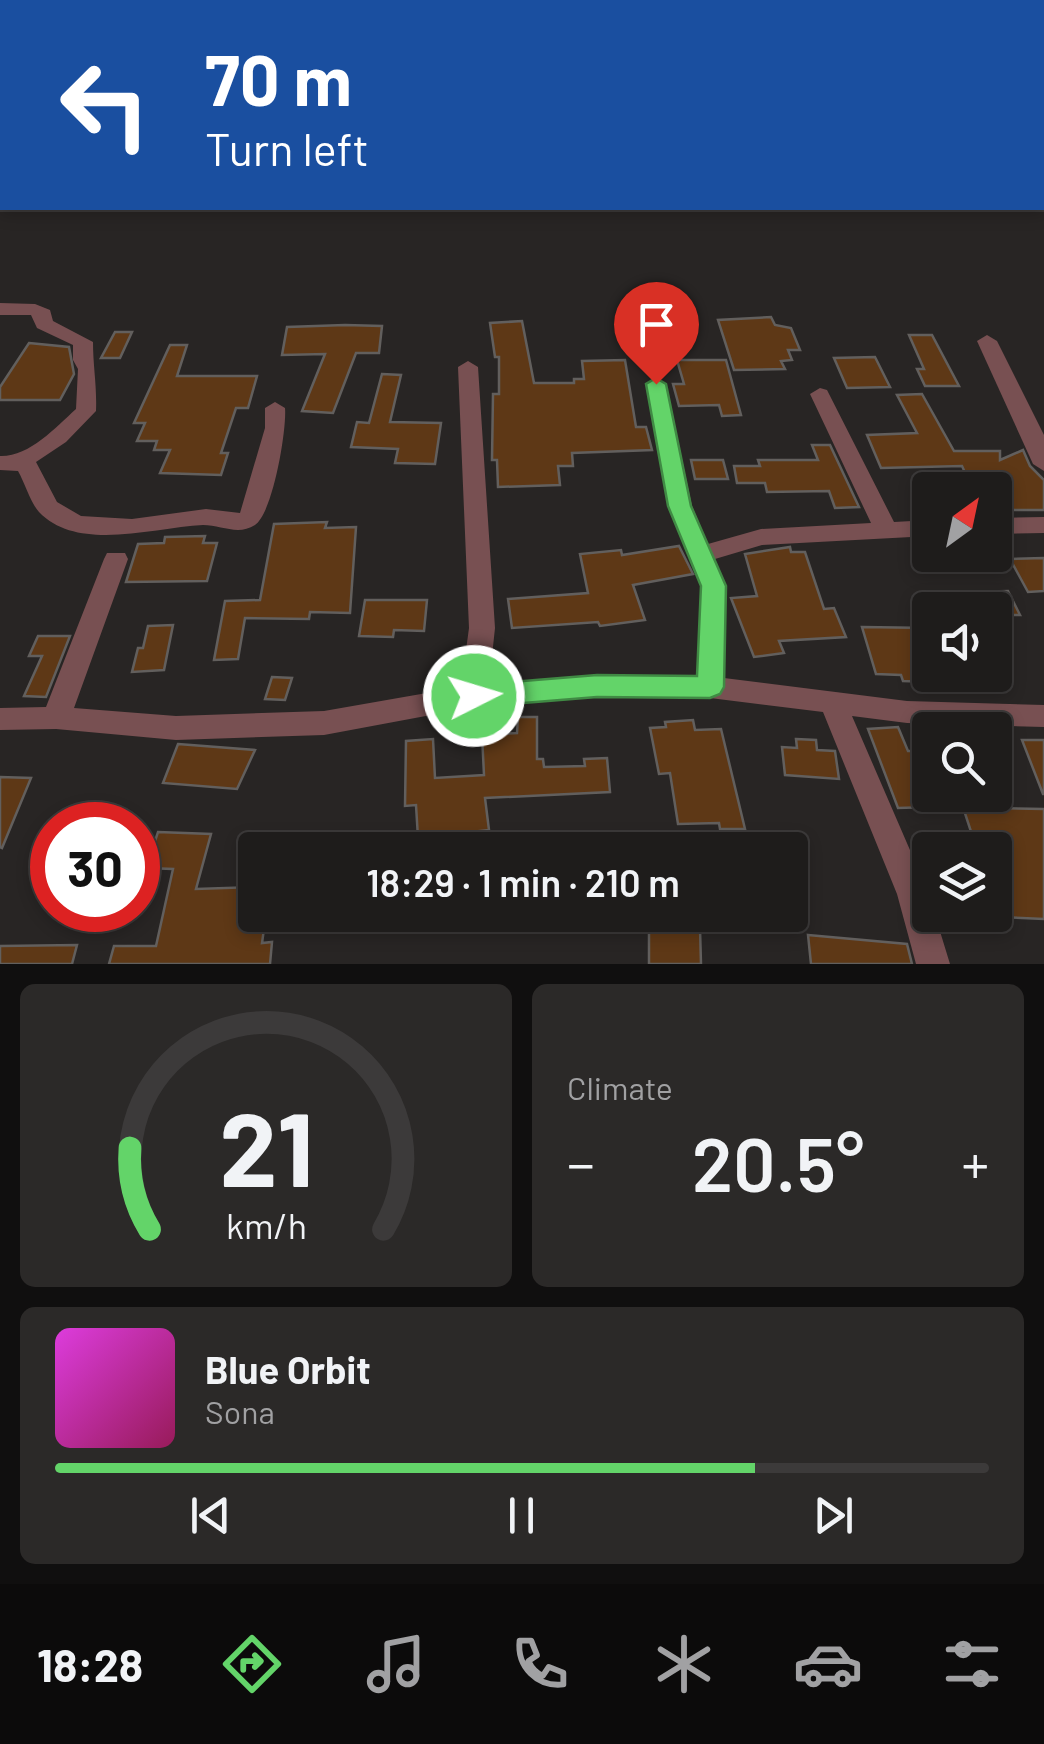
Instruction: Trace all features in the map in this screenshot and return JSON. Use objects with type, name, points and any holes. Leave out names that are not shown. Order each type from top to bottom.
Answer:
[{"type":"street","points":[[0,309],[44,314],[44,324],[52,330],[83,342],[83,360],[88,370],[86,412],[58,438],[10,462]]},
{"type":"street","points":[[986,342],[1044,464]]},
{"type":"street","points":[[468,366],[482,628],[474,696]]},
{"type":"street","points":[[656,384],[671,474],[686,528],[714,586],[710,687]]},
{"type":"street","points":[[820,394],[885,528]]},
{"type":"street","points":[[10,462],[26,464],[48,507],[76,524],[132,527],[206,517],[236,523],[248,519],[258,498],[276,428],[275,408]]},
{"type":"street","points":[[1012,526],[1044,525]]},
{"type":"street","points":[[701,554],[760,538],[912,528]]},
{"type":"street","points":[[56,718],[116,559]]},
{"type":"street","points":[[0,719],[56,718],[176,728],[324,722],[474,696],[597,686],[710,687],[907,712],[1044,716]]},
{"type":"street","points":[[833,704],[913,894],[933,964]]},
{"type":"building","points":[[771,317],[775,325],[791,328],[800,350],[788,350],[792,360],[781,361],[785,369],[734,370],[718,320]]},
{"type":"building","points":[[522,321],[534,383],[574,383],[574,379],[584,379],[582,361],[625,360],[636,427],[646,427],[652,450],[572,453],[573,466],[558,466],[560,485],[498,487],[497,460],[492,460],[493,394],[499,394],[499,357],[495,357],[490,323]]},
{"type":"building","points":[[382,326],[379,353],[356,353],[333,413],[302,411],[325,354],[282,355],[287,327]]},
{"type":"building","points":[[115,332],[132,332],[120,358],[101,358]]},
{"type":"building","points":[[909,335],[932,335],[959,386],[925,386],[917,369],[924,369]]},
{"type":"building","points":[[29,343],[69,347],[74,374],[60,400],[0,400],[0,387]]},
{"type":"building","points":[[170,345],[187,345],[177,376],[257,376],[248,408],[236,408],[221,453],[228,453],[221,475],[160,473],[170,450],[154,450],[157,441],[137,441],[145,423],[134,423]]},
{"type":"building","points":[[875,357],[890,387],[847,388],[834,358]]},
{"type":"building","points":[[677,360],[726,360],[741,415],[722,416],[719,405],[679,406],[673,384],[684,384]]},
{"type":"building","points":[[382,374],[401,375],[390,422],[441,423],[435,464],[395,463],[398,449],[351,447],[357,422],[369,423]]},
{"type":"building","points":[[922,394],[954,451],[1000,451],[1000,460],[1023,450],[1030,466],[1044,480],[1044,510],[1012,510],[1012,472],[965,472],[962,466],[881,468],[867,435],[917,433],[897,395]]},
{"type":"building","points":[[812,445],[830,445],[859,507],[835,508],[829,491],[767,492],[765,483],[737,483],[734,466],[760,466],[758,460],[818,460]]},
{"type":"building","points":[[691,460],[723,460],[728,479],[695,479]]},
{"type":"building","points":[[327,522],[325,528],[356,527],[350,613],[310,612],[309,619],[245,618],[238,659],[214,660],[225,601],[260,600],[274,524]]},
{"type":"building","points":[[205,536],[203,543],[217,543],[207,581],[126,582],[138,544],[164,543],[165,537]]},
{"type":"building","points":[[679,546],[693,574],[633,585],[645,620],[600,626],[598,622],[512,628],[508,599],[588,593],[580,554],[621,550],[622,555]]},
{"type":"building","points":[[790,547],[791,552],[805,552],[824,609],[834,608],[846,637],[779,641],[784,653],[754,657],[731,598],[757,596],[745,554]]},
{"type":"building","points":[[1044,558],[1044,591],[1028,592],[1012,559]]},
{"type":"building","points":[[1012,599],[1020,615],[1012,615]]},
{"type":"building","points":[[365,600],[427,600],[424,631],[394,630],[393,637],[359,636]]},
{"type":"building","points":[[173,625],[164,670],[132,672],[148,626]]},
{"type":"building","points":[[862,627],[912,628],[912,681],[903,681],[901,675],[876,674]]},
{"type":"building","points":[[38,636],[70,636],[46,697],[24,696],[42,656],[29,656]]},
{"type":"building","points":[[272,677],[292,678],[285,700],[265,699]]},
{"type":"building","points":[[518,717],[537,717],[537,759],[543,759],[544,767],[585,766],[584,759],[607,758],[610,792],[485,798],[489,830],[418,832],[416,805],[405,806],[406,741],[433,739],[435,778],[484,775],[482,735],[517,733]]},
{"type":"building","points":[[693,720],[695,730],[721,729],[745,829],[720,829],[719,823],[678,824],[670,773],[659,774],[650,728],[666,727],[665,722]]},
{"type":"building","points":[[898,727],[908,751],[912,751],[912,808],[898,808],[868,729]]},
{"type":"building","points":[[796,739],[816,740],[817,750],[835,751],[839,779],[785,775],[782,747],[797,748]]},
{"type":"building","points":[[1022,740],[1044,740],[1044,794],[1043,794]]},
{"type":"building","points":[[178,744],[255,750],[237,789],[163,783]]},
{"type":"building","points":[[0,777],[31,778],[2,848],[0,847]]},
{"type":"building","points":[[1044,809],[1044,919],[1012,918],[1012,832],[971,832],[965,812]]},
{"type":"building","points":[[160,832],[211,834],[196,889],[238,888],[238,932],[264,932],[262,943],[272,942],[270,964],[109,964],[114,946],[156,946],[173,869],[160,869]]},
{"type":"building","points":[[649,932],[700,932],[701,964],[649,964]]},
{"type":"building","points":[[808,935],[907,944],[912,964],[811,964]]},
{"type":"building","points":[[77,945],[72,964],[0,964],[0,946]]},
{"type":"route","points":[[474,696],[597,686],[710,687],[714,586],[710,569],[686,528],[671,474],[656,384]]}]
